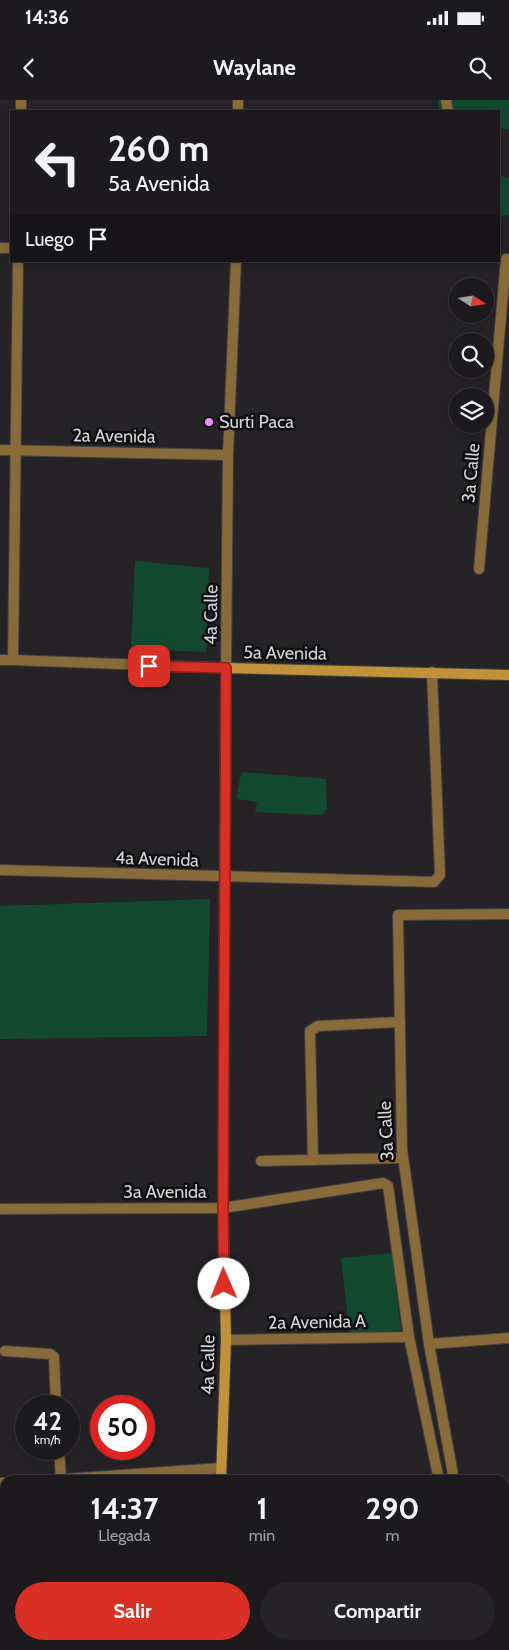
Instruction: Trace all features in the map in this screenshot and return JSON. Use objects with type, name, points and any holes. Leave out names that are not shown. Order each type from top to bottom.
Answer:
[{"type":"main road","name":"5a Avenida","points":[[226,668],[509,675]]},
{"type":"main road","name":"4a Calle","points":[[221,1475],[226,1340],[223,1208],[226,668]]},
{"type":"street","name":"3a Calle","points":[[479,569],[505,259]]},
{"type":"street","points":[[13,660],[18,262]]},
{"type":"street","name":"4a Calle","points":[[226,668],[228,454],[236,262]]},
{"type":"street","name":"2a Avenida","points":[[0,450],[228,454]]},
{"type":"street","name":"5a Avenida","points":[[0,660],[226,668]]},
{"type":"street","name":"4a Avenida","points":[[0,870],[225,878],[434,882],[440,875],[432,672]]},
{"type":"street","name":"3a Calle","points":[[453,1475],[428,1344],[403,1158],[398,915],[509,914]]},
{"type":"street","points":[[313,1160],[310,1031],[318,1026],[400,1022]]},
{"type":"street","points":[[261,1161],[403,1158]]},
{"type":"street","name":"3a Avenida","points":[[0,1209],[223,1208],[383,1184],[388,1186]]},
{"type":"street","name":"3a Calle","points":[[388,1186],[409,1336],[438,1475]]},
{"type":"street","name":"2a Avenida A","points":[[226,1340],[409,1336]]},
{"type":"street","points":[[428,1344],[509,1338]]},
{"type":"street","points":[[5,1351],[50,1354],[54,1357],[56,1395]]},
{"type":"street","points":[[56,1475],[58,1460]]},
{"type":"street","points":[[125,1475],[221,1468]]},
{"type":"green space","points":[[438,100],[509,100],[509,129],[500,128],[500,110],[439,110]]},
{"type":"green space","points":[[500,175],[509,179],[509,215],[502,216],[500,224]]},
{"type":"green space","points":[[135,561],[209,568],[206,652],[131,649]]},
{"type":"green space","points":[[241,772],[326,779],[327,808],[322,815],[255,812],[257,802],[237,799]]},
{"type":"green space","points":[[210,899],[207,1036],[0,1039],[0,906]]},
{"type":"green space","points":[[392,1253],[401,1330],[350,1336],[341,1258]]},
{"type":"place","name":"Surti Paca","points":[[209,422]]},
{"type":"route","points":[[149,666],[226,668],[224,1284]]}]
